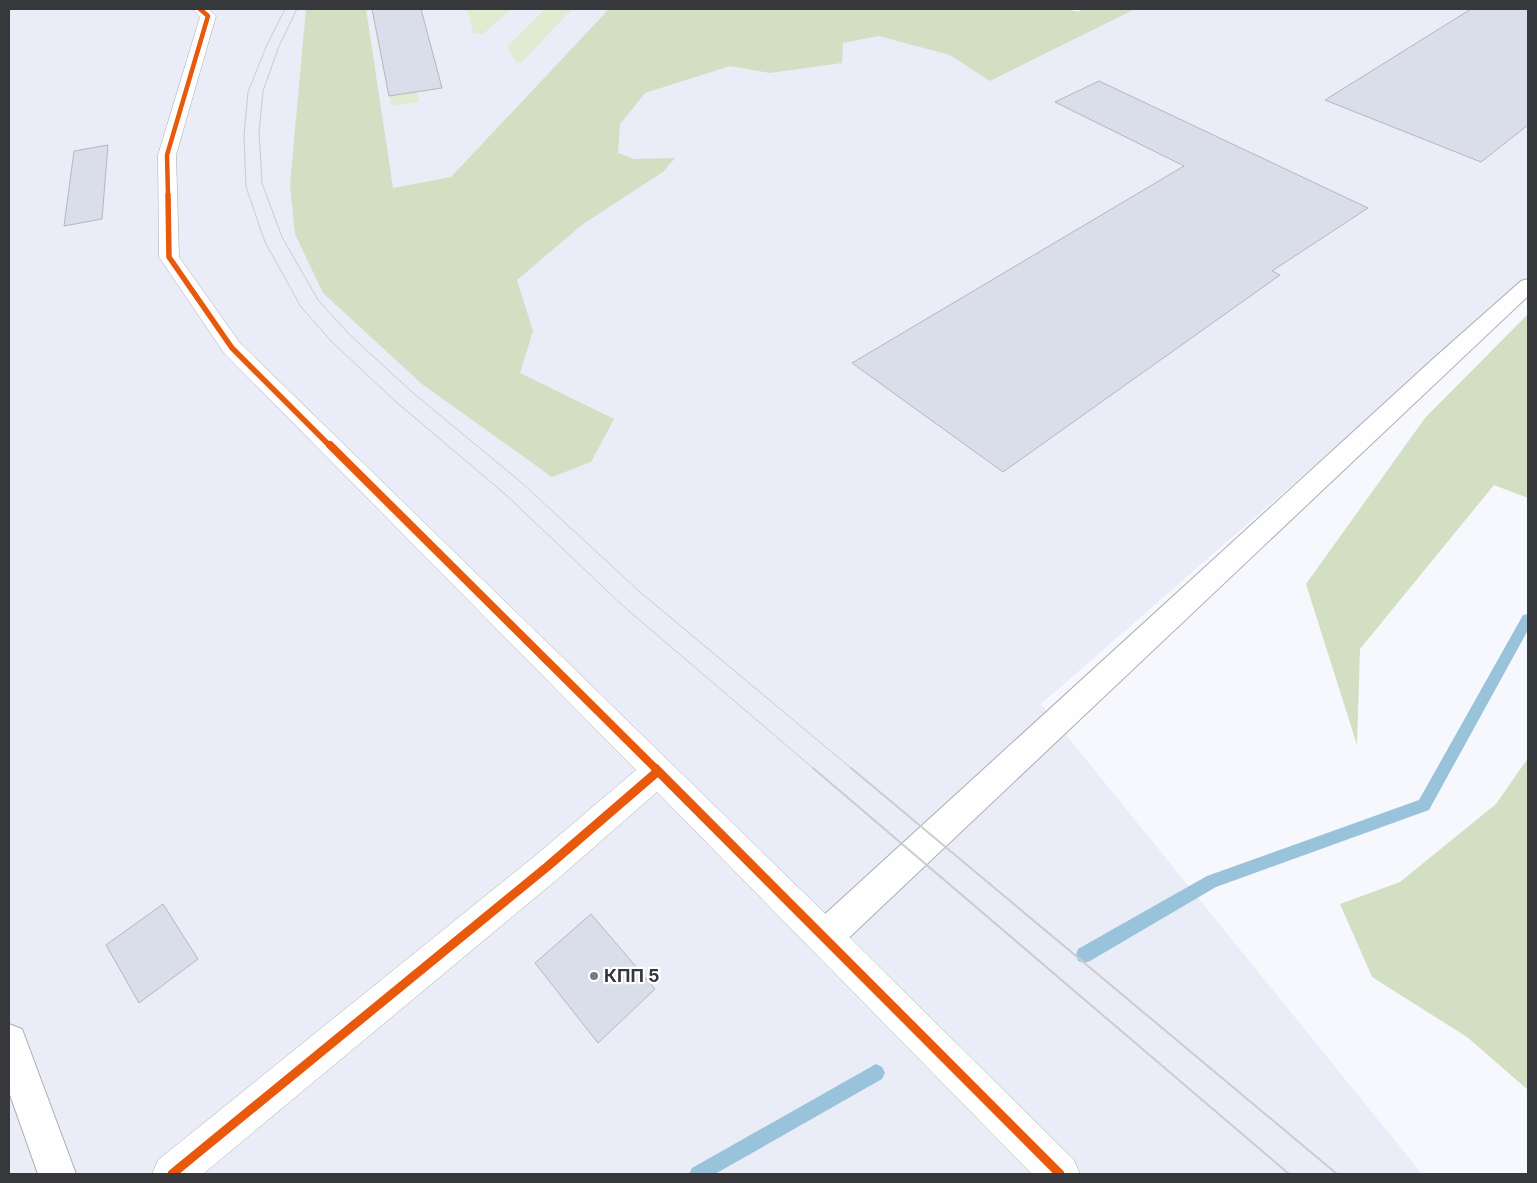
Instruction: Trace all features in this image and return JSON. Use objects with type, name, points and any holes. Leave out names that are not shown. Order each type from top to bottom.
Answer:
[{"type":"street","points":[[206,11],[166,155],[169,258],[232,348],[825,937],[1060,1174]]},
{"type":"street","points":[[172,1174],[548,866],[657,772]]},
{"type":"lane","points":[[825,937],[1528,285]]},
{"type":"lane","points":[[9,1042],[57,1174]]},
{"type":"shaded area","points":[[9,9],[1528,9],[1528,279],[1041,704],[1422,1174],[9,1174]]},
{"type":"green space","points":[[306,9],[366,9],[393,188],[451,177],[609,9],[1066,9],[1078,12],[1084,9],[1135,9],[990,81],[950,55],[879,36],[843,43],[842,63],[770,73],[730,66],[645,93],[620,124],[618,153],[634,159],[675,158],[663,172],[583,224],[517,280],[533,331],[520,373],[614,419],[591,462],[552,477],[422,384],[323,293],[295,234],[290,185]]},
{"type":"green space","points":[[467,9],[511,9],[483,34],[473,33]]},
{"type":"green space","points":[[545,9],[572,9],[521,63],[515,61],[507,47]]},
{"type":"green space","points":[[417,91],[419,102],[392,106],[389,96]]},
{"type":"green space","points":[[1528,314],[1528,498],[1494,485],[1360,649],[1357,745],[1306,584],[1425,418]]},
{"type":"green space","points":[[1528,758],[1528,1090],[1467,1037],[1372,977],[1340,904],[1400,882],[1496,804]]},
{"type":"building","points":[[372,9],[421,9],[442,88],[389,96]]},
{"type":"building","points":[[1471,9],[1528,9],[1528,125],[1481,162],[1325,100]]},
{"type":"building","points":[[1099,81],[1368,208],[1272,271],[1280,275],[1003,472],[852,363],[1184,166],[1055,102]]},
{"type":"building","points":[[108,145],[102,219],[64,226],[74,151]]},
{"type":"building","points":[[163,904],[198,959],[139,1003],[106,945]]},
{"type":"building","name":"КПП 5","points":[[591,914],[655,989],[598,1043],[535,963]]},
{"type":"waterway","points":[[1084,955],[1212,881],[1424,805],[1528,619]]},
{"type":"waterway","points":[[698,1174],[876,1073]]},
{"type":"tram line","points":[[285,9],[266,47],[248,92],[244,136],[246,187],[265,242],[301,307],[332,342],[395,401],[505,494],[622,605],[814,769]]},
{"type":"tram line","points":[[297,9],[279,46],[263,91],[259,133],[262,183],[282,237],[318,300],[349,334],[412,392],[522,483],[640,592],[852,769]]},
{"type":"tram line","points":[[813,768],[1289,1174]]},
{"type":"tram line","points":[[851,768],[1337,1174]]},
{"type":"cycle path","points":[[200,9],[208,16],[167,155],[169,257],[232,348],[825,937],[1060,1174]]},
{"type":"cycle path","points":[[172,1174],[548,866],[657,772]]},
{"type":"place","name":"КПП 5","points":[[594,976]]}]
